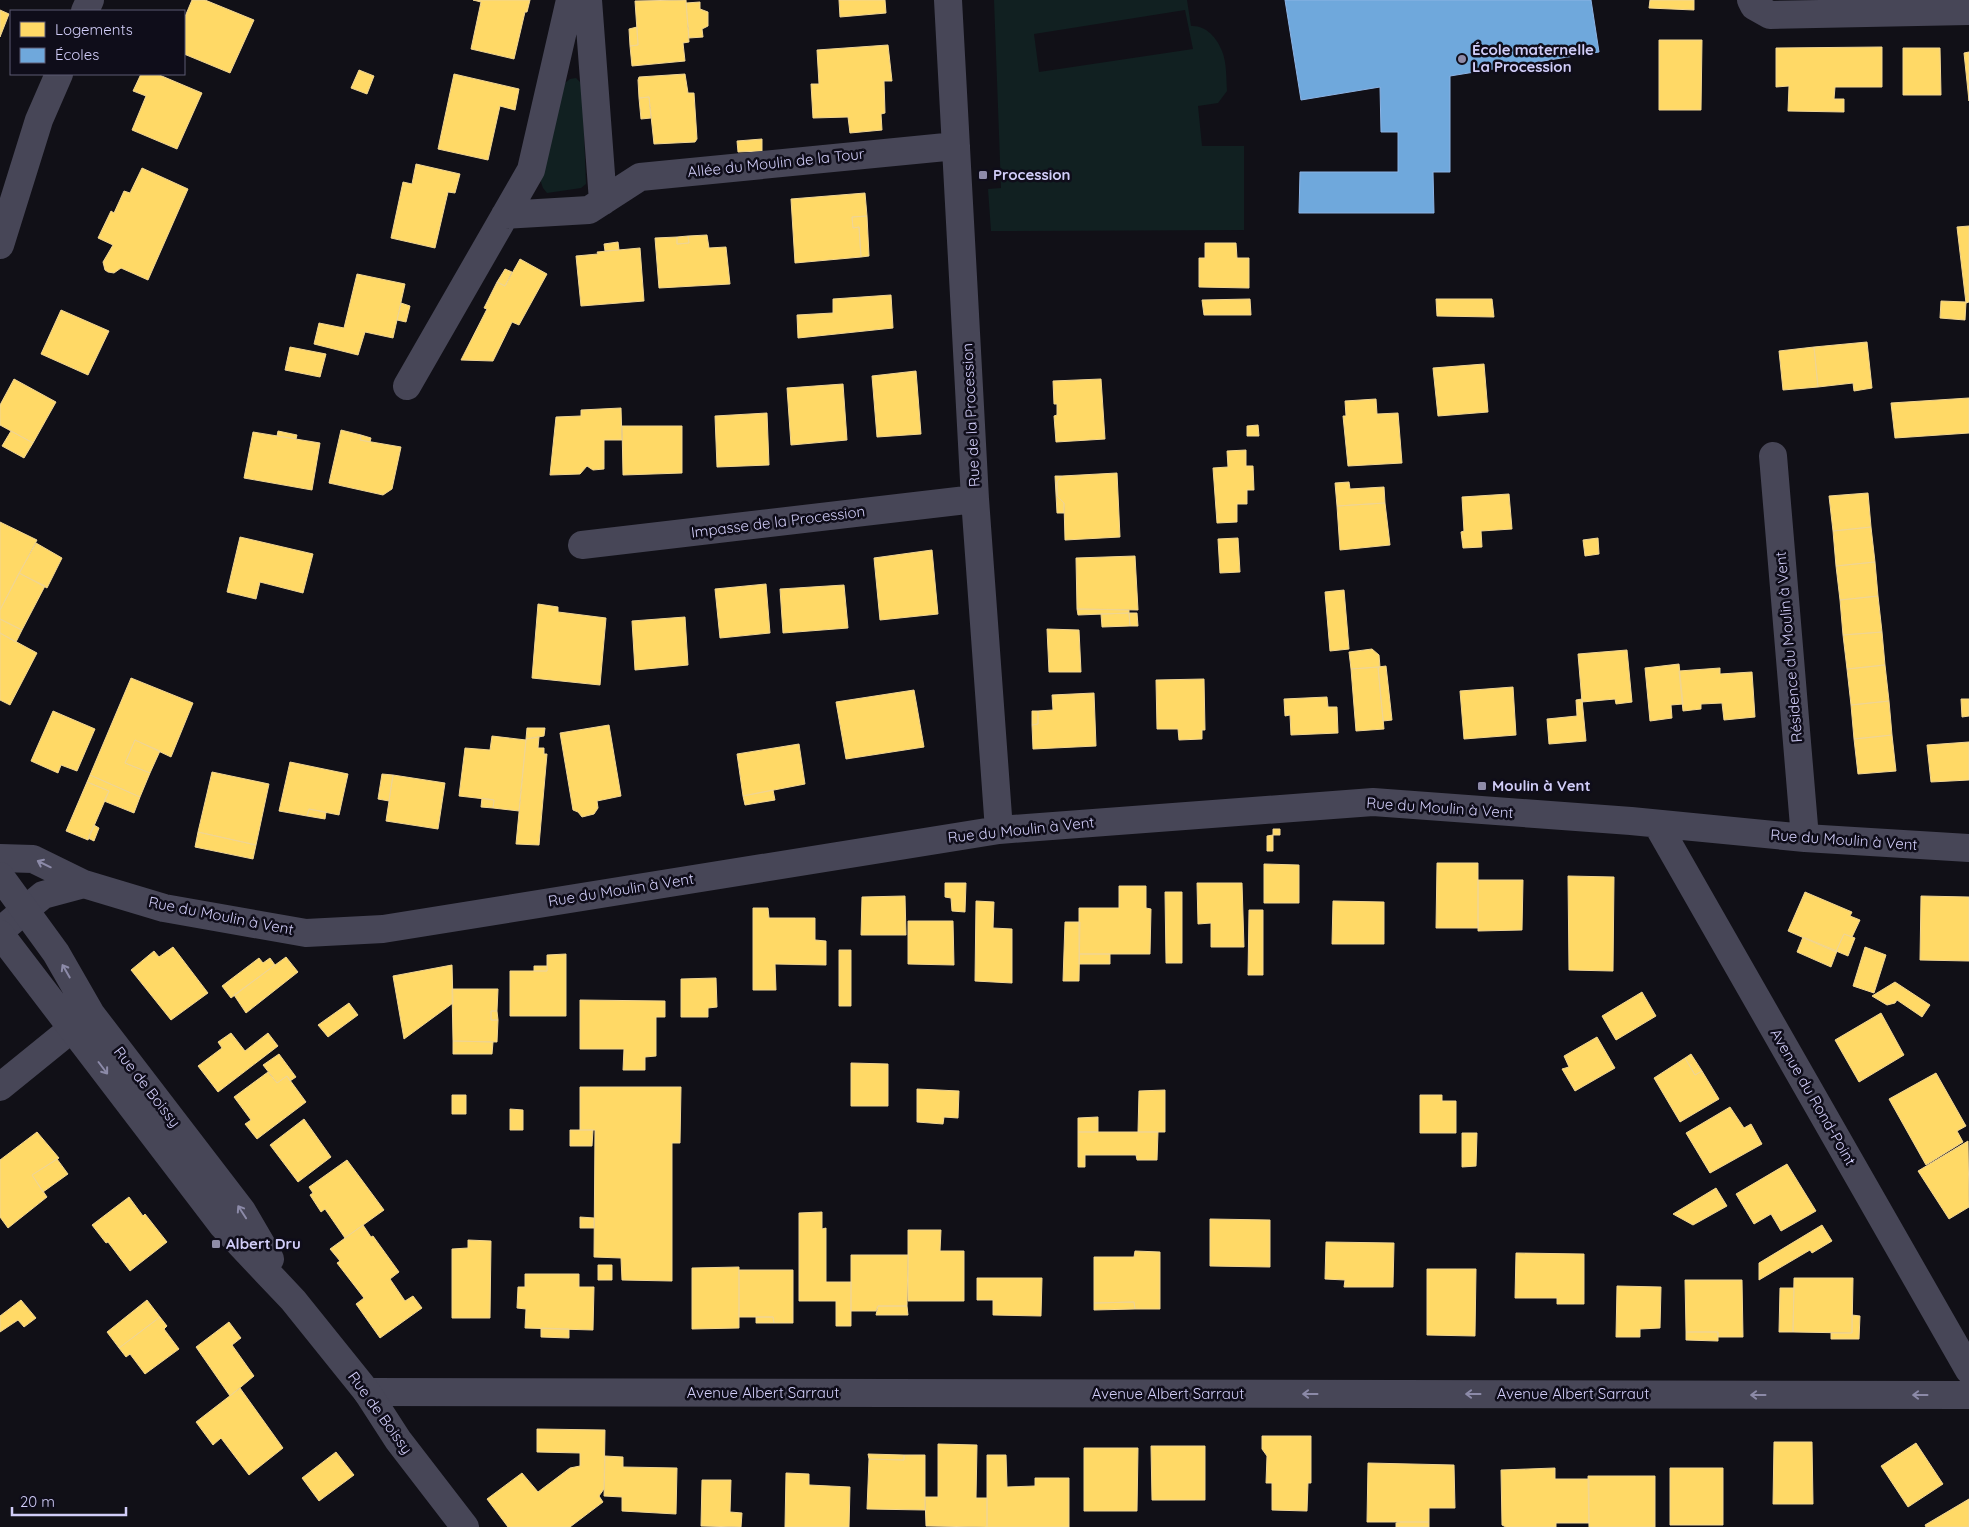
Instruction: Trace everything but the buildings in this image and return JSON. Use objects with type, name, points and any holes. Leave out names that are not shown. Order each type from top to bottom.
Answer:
[{"type":"street","points":[[407,386],[531,170],[570,0]]},
{"type":"street","points":[[588,0],[603,201]]},
{"type":"street","name":"Rue de la Procession","points":[[952,0],[956,146],[975,498],[999,830]]},
{"type":"street","points":[[1751,0],[1754,6],[1770,15],[1969,11]]},
{"type":"street","points":[[0,245],[40,120],[59,75]]},
{"type":"street","name":"Allée du Moulin de la Tour","points":[[504,215],[589,210],[640,177],[956,146]]},
{"type":"street","name":"Résidence du Moulin à Vent","points":[[1773,456],[1805,838]]},
{"type":"street","name":"Impasse de la Procession","points":[[582,545],[975,498]]},
{"type":"street","name":"Rue du Moulin à Vent","points":[[0,858],[33,859],[84,884],[164,908],[306,933],[383,929],[999,830],[1373,802],[1657,824],[1805,838],[1969,848]]},
{"type":"street","name":"Avenue du Rond-Point","points":[[1657,824],[1969,1370]]},
{"type":"street","name":"Rue de Boissy","points":[[0,876],[56,953],[82,1021]]},
{"type":"street","points":[[0,932],[43,895],[84,884]]},
{"type":"street","name":"Rue de Boissy","points":[[0,932],[82,1021],[242,1211],[293,1300],[367,1392],[398,1440],[465,1527]]},
{"type":"street","points":[[0,1087],[82,1021]]},
{"type":"street","name":"Avenue Albert Sarraut","points":[[367,1392],[1969,1395]]},
{"type":"shaded area","points":[[994,0],[1187,0],[1191,26],[1196,26],[1210,33],[1217,41],[1224,56],[1227,91],[1218,103],[1198,106],[1202,146],[1244,146],[1244,230],[991,231],[988,189],[1001,188]],"holes":[[[1185,10],[1193,49],[1039,72],[1034,34]]]},
{"type":"shaded area","points":[[576,78],[582,84],[586,184],[581,188],[547,193],[540,179],[565,83],[570,79]]},
{"type":"place","name":"École maternelle La Procession","points":[[1462,59]]},
{"type":"place","name":"Procession","points":[[983,175]]},
{"type":"place","name":"Moulin à Vent","points":[[1482,786]]},
{"type":"place","name":"Albert Dru","points":[[216,1244]]}]
